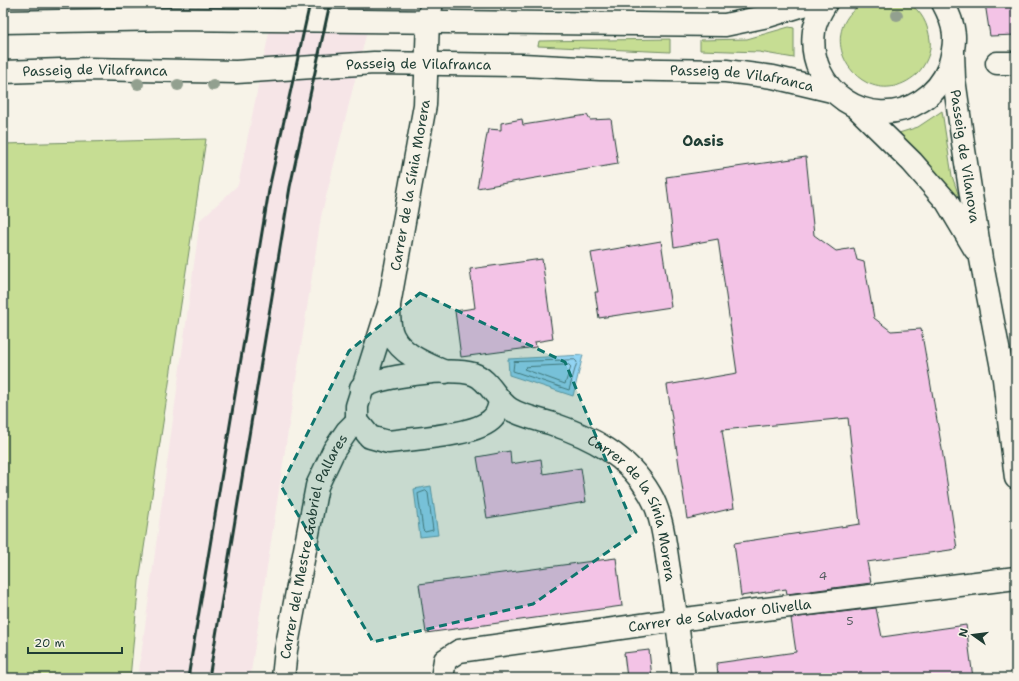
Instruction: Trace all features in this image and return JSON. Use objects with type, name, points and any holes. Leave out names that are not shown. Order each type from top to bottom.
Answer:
[{"type":"street","points":[[3,22],[136,12],[173,19],[430,12],[688,25],[725,24],[768,16],[810,3]]},
{"type":"street","points":[[826,3],[814,30],[813,50],[819,70],[832,92],[857,108],[882,113],[894,112],[914,106],[930,95],[939,85],[947,72],[953,53],[955,32],[946,6]]},
{"type":"street","name":"Carrer de la Sínia Morera","points":[[357,421],[357,406],[361,388],[389,305],[425,105],[430,12]]},
{"type":"street","name":"Passeig de Vilanova","points":[[953,53],[958,114],[981,259],[1010,376],[1016,478]]},
{"type":"street","name":"Passeig de Vilafranca","points":[[3,72],[90,69],[242,72],[374,63],[427,63],[726,71],[773,77],[832,92]]},
{"type":"street","name":"Passeig de Vilanova","points":[[857,108],[912,162],[947,202],[981,259]]},
{"type":"street","name":"Carrer de la Sínia Morera","points":[[389,305],[393,336],[400,347],[429,365],[445,372]]},
{"type":"street","name":"Carrer de la Sínia Morera","points":[[361,388],[380,380],[445,372],[465,372],[475,375],[486,382],[500,401],[511,410],[579,433],[601,444],[622,459],[638,475],[651,496],[658,517],[665,542],[684,678]]},
{"type":"street","points":[[357,421],[370,437],[380,441],[397,441],[463,432],[482,427],[497,414],[500,401]]},
{"type":"street","name":"Carrer del Mestre Gabriel Pallares","points":[[283,678],[286,650],[317,486],[334,450],[347,431],[357,421]]},
{"type":"street","name":"Carrer de Salvador Olivella","points":[[442,678],[445,660],[459,651],[677,620],[1016,578]]},
{"type":"highlighted area","points":[[420,293],[565,362],[636,532],[533,604],[373,642],[281,486],[349,351]]},
{"type":"shaded area","points":[[275,3],[374,3],[321,217],[250,678],[138,678],[200,220],[238,185]]},
{"type":"green space","points":[[863,3],[907,3],[917,10],[926,24],[929,34],[930,49],[923,67],[917,74],[898,85],[879,87],[863,80],[850,68],[842,52],[841,35],[847,18]]},
{"type":"green space","points":[[789,27],[794,28],[794,58],[759,52],[700,50],[700,40],[747,39]]},
{"type":"green space","points":[[670,39],[670,52],[538,46],[539,41]]},
{"type":"green space","points":[[942,111],[952,176],[965,214],[951,192],[935,172],[899,133],[918,127]]},
{"type":"green space","points":[[206,139],[139,581],[130,678],[3,678],[3,144]]},
{"type":"water","points":[[583,355],[573,396],[509,375],[508,359]]},
{"type":"water","points":[[431,486],[438,535],[420,537],[414,489]]},
{"type":"building","points":[[985,3],[1016,3],[1016,35],[990,36]]},
{"type":"building","points":[[587,115],[590,120],[611,119],[618,164],[477,188],[488,129],[501,130],[501,123],[522,119],[523,125]]},
{"type":"building","points":[[806,157],[814,235],[836,251],[854,248],[857,260],[864,262],[874,318],[891,331],[921,329],[942,449],[957,549],[867,562],[871,583],[787,594],[786,589],[741,596],[734,543],[860,524],[848,418],[722,430],[734,508],[687,519],[667,385],[737,373],[718,239],[674,247],[666,177]]},
{"type":"building","points":[[661,241],[671,307],[599,318],[595,292],[598,292],[591,253]]},
{"type":"building","points":[[542,259],[553,339],[535,342],[536,347],[461,357],[455,311],[475,308],[470,269]]},
{"type":"building","points":[[510,451],[511,464],[541,459],[543,474],[581,468],[586,502],[487,518],[477,457]]},
{"type":"building","points":[[616,558],[622,606],[426,633],[419,584]]},
{"type":"building","points":[[876,608],[882,637],[966,625],[973,678],[718,678],[717,663],[796,652],[791,618]]},
{"type":"building","points":[[649,650],[652,678],[627,678],[624,653]]},
{"type":"railway","points":[[188,678],[270,184],[310,3]]},
{"type":"railway","points":[[209,678],[290,187],[330,3]]},
{"type":"district","name":"Oasis","points":[[703,141]]}]
